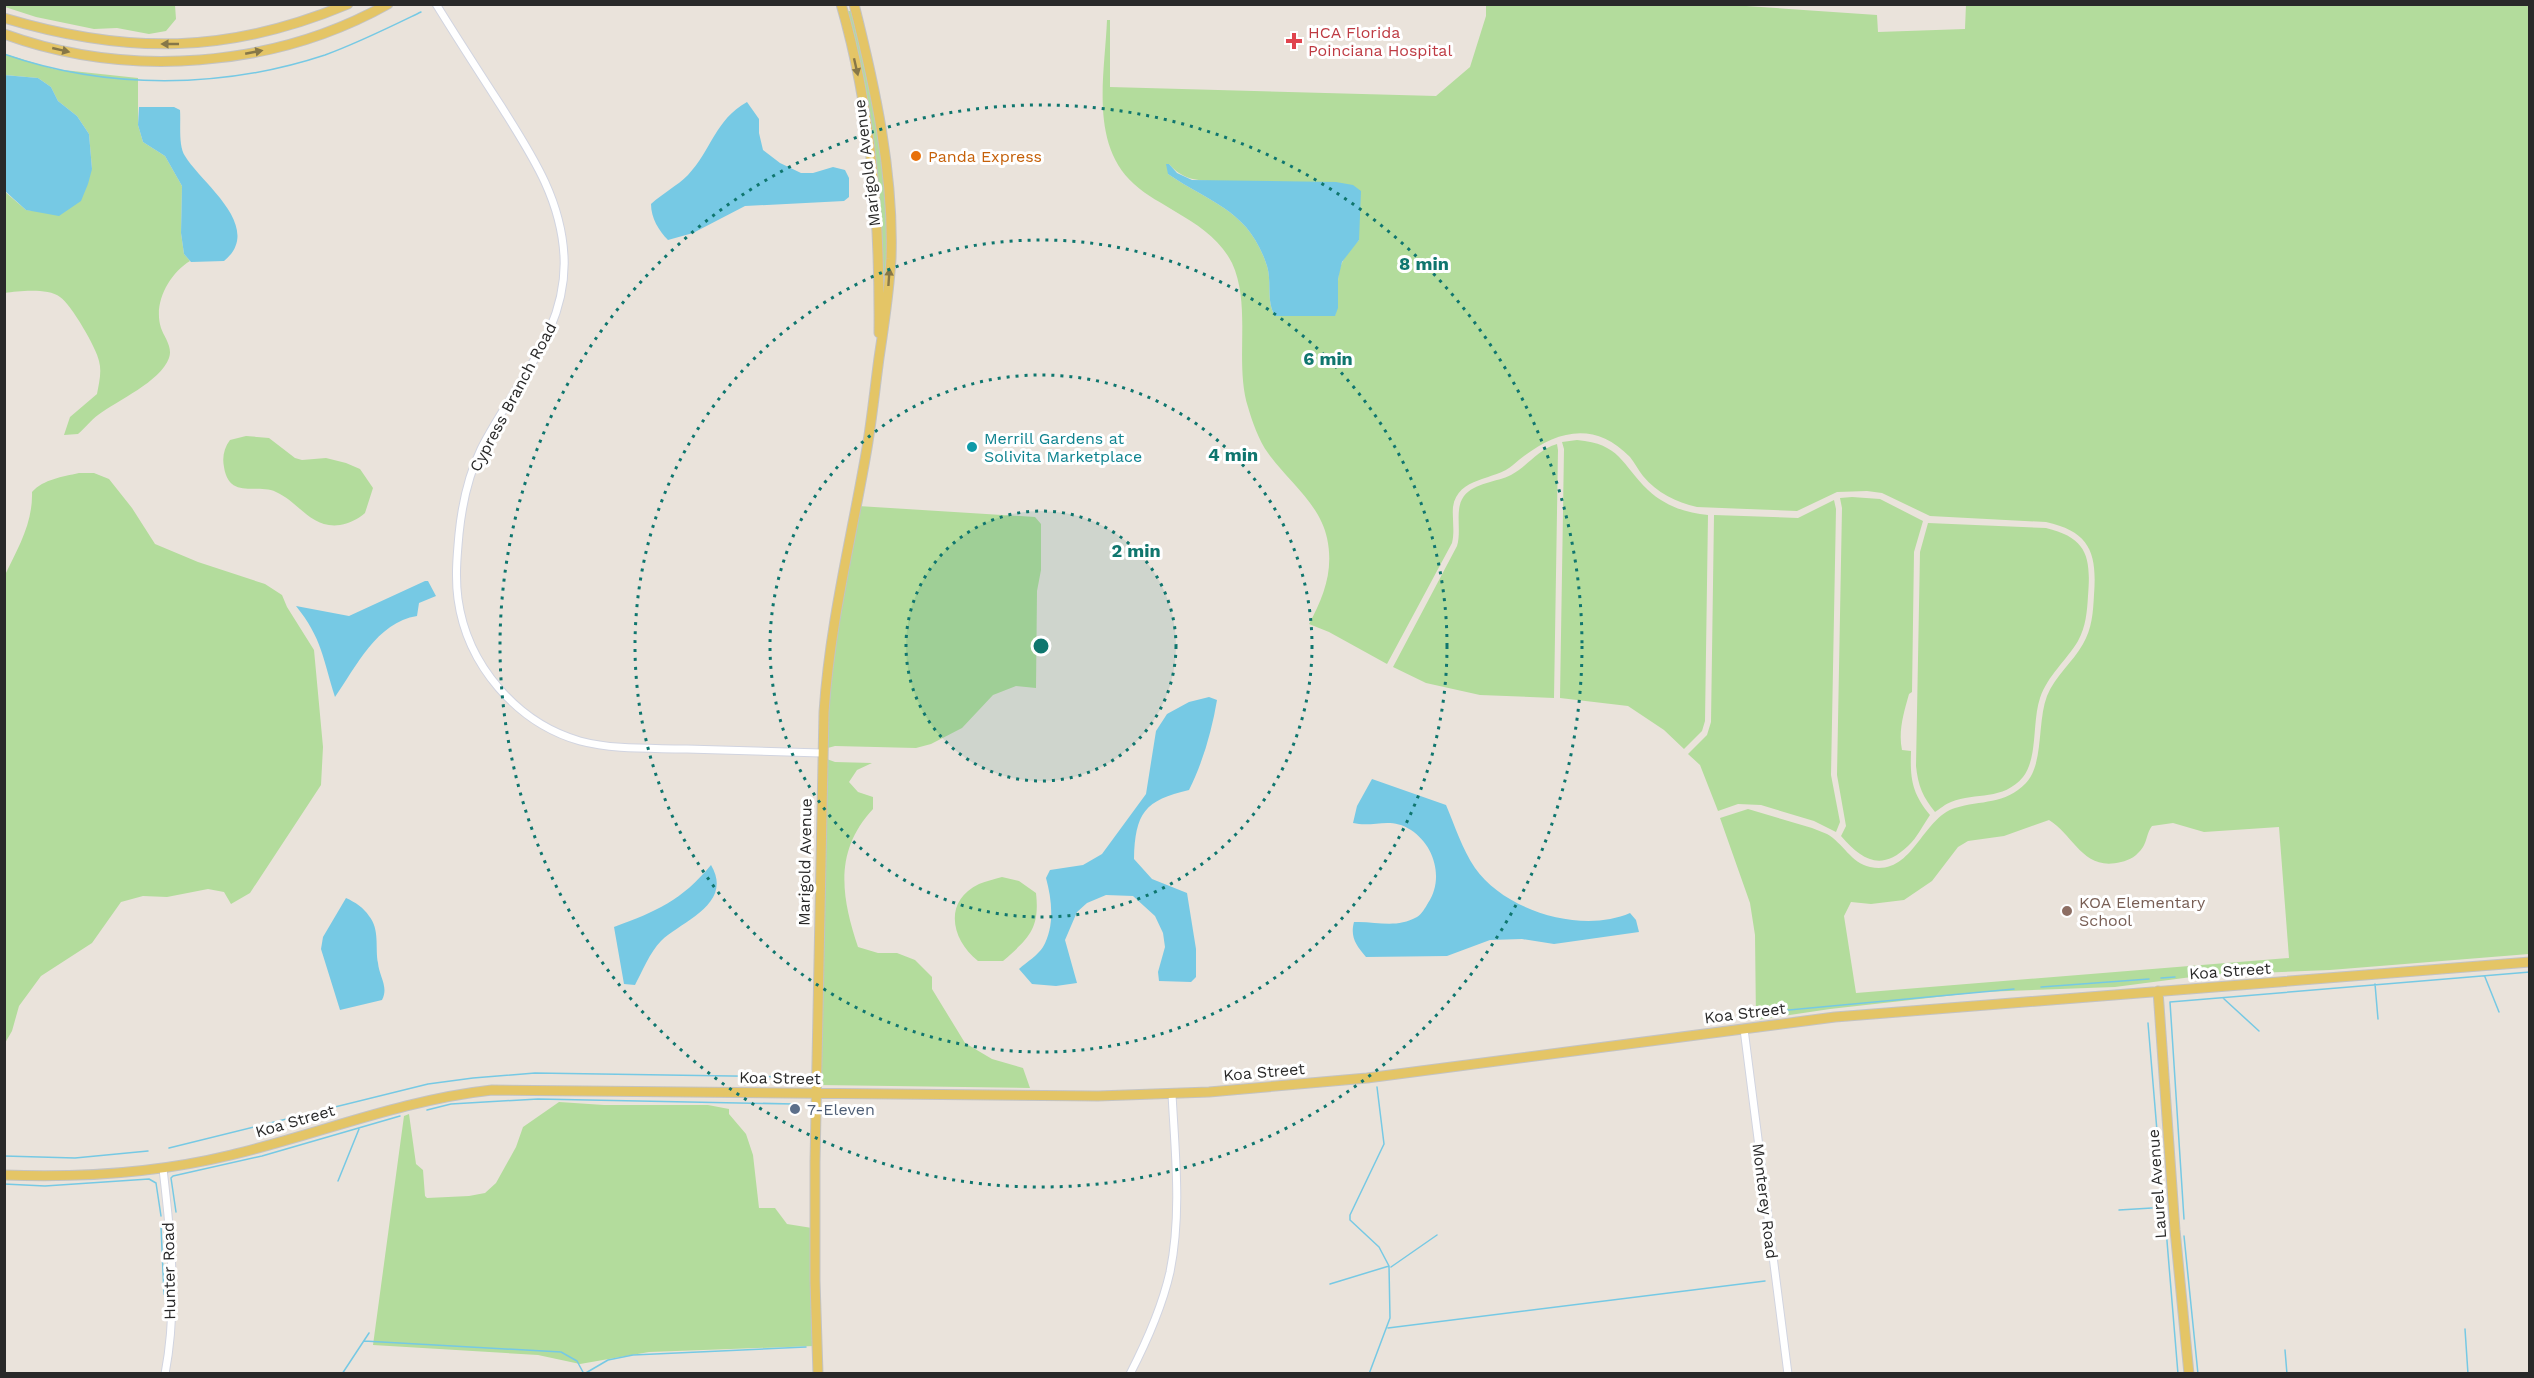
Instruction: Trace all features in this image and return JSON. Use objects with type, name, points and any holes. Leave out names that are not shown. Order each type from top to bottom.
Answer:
[{"type":"main road","points":[[4,18],[43,30],[90,40],[183,44],[264,33],[311,20],[348,4]]},
{"type":"main road","points":[[4,34],[62,51],[105,58],[152,61],[205,59],[256,53],[305,39],[342,26],[388,4]]},
{"type":"main road","name":"Marigold Avenue","points":[[841,4],[859,81],[871,156],[878,241],[880,356]]},
{"type":"main road","name":"Marigold Avenue","points":[[818,1374],[815,1281],[821,753],[828,657],[867,448],[880,356],[888,293],[891,207],[872,78],[854,4]]},
{"type":"main road","name":"Koa Street","points":[[4,1175],[86,1175],[163,1168],[240,1153],[391,1108],[455,1094],[533,1089],[1064,1096],[1172,1094],[1367,1078],[1744,1029],[1932,1008],[2529,962]]},
{"type":"main road","name":"Laurel Avenue","points":[[2158,991],[2175,1230],[2189,1374]]},
{"type":"street","name":"Cypress Branch Road","points":[[436,4],[540,169],[556,207],[564,257],[561,296],[554,324],[541,351],[482,449],[472,471],[463,504],[456,585],[462,620],[476,655],[495,684],[519,708],[544,726],[579,740],[617,747],[821,753]]},
{"type":"street","name":"Monterey Road","points":[[1744,1029],[1788,1374]]},
{"type":"street","points":[[1130,1374],[1159,1311],[1174,1249],[1177,1216],[1172,1094]]},
{"type":"street","name":"Hunter Road","points":[[163,1168],[172,1258],[171,1317],[165,1374]]},
{"type":"green space","points":[[5,4],[175,5],[176,19],[166,31],[149,34],[117,28],[94,29],[36,17],[5,7]]},
{"type":"green space","points":[[1716,4],[1877,15],[1878,32],[1965,29],[1966,4],[2529,5],[2529,954],[2330,970],[2207,975],[2115,987],[1982,992],[1830,1009],[1756,1020],[1755,935],[1750,903],[1720,818],[1748,809],[1812,828],[1833,838],[1863,865],[1885,868],[1897,863],[1907,855],[1943,814],[1955,808],[1992,801],[2018,790],[2032,775],[2038,754],[2047,696],[2083,644],[2090,626],[2093,608],[2095,581],[2092,557],[2082,539],[2061,526],[2046,522],[1930,516],[1882,493],[1867,491],[1837,492],[1797,511],[1697,507],[1674,499],[1654,487],[1630,457],[1615,445],[1600,437],[1571,434],[1541,445],[1497,474],[1469,484],[1456,497],[1453,507],[1452,543],[1387,664],[1329,632],[1309,624],[1323,593],[1328,572],[1329,550],[1323,526],[1310,503],[1265,448],[1248,407],[1242,372],[1241,297],[1238,280],[1227,254],[1208,233],[1134,184],[1120,168],[1111,149],[1105,129],[1103,107],[1107,20],[1110,20],[1110,87],[1436,96],[1470,67],[1486,16],[1486,5]],"holes":[[[1169,164],[1184,176],[1196,180],[1216,181],[1359,240],[1341,264],[1335,315],[1275,316],[1271,305],[1267,266],[1250,232],[1227,210],[1168,174]],[[2049,820],[2088,857],[2108,864],[2124,861],[2136,855],[2144,845],[2152,826],[2173,823],[2204,832],[2279,827],[2289,958],[1856,993],[1844,916],[1851,902],[1871,904],[1904,900],[1932,881],[1958,847],[1968,841],[2004,836]]]},
{"type":"green space","points":[[853,10],[874,107],[888,206],[888,251],[882,326],[879,208],[846,12]]},
{"type":"green space","points":[[5,54],[54,69],[138,78],[138,125],[143,142],[165,156],[182,186],[181,233],[184,254],[190,261],[169,281],[159,309],[161,328],[169,346],[169,358],[164,367],[148,383],[98,415],[78,434],[64,435],[70,417],[97,394],[100,378],[99,361],[77,317],[60,297],[41,291],[5,293],[4,191],[26,210],[36,211],[92,169],[89,134],[77,116],[58,101],[51,87],[38,78],[5,75]]},
{"type":"green space","points":[[246,436],[269,438],[295,458],[302,460],[326,458],[360,469],[373,488],[365,513],[347,523],[330,525],[313,519],[276,492],[238,487],[232,484],[224,467],[225,449],[230,440]]},
{"type":"green space","points":[[1577,440],[1592,442],[1612,451],[1648,490],[1661,500],[1684,510],[1708,515],[1705,721],[1702,731],[1684,749],[1664,730],[1628,706],[1560,698],[1564,449],[1562,442]]},
{"type":"green space","points":[[1557,444],[1554,698],[1480,695],[1426,683],[1393,667],[1457,546],[1459,507],[1464,496],[1480,485],[1511,475],[1544,450]]},
{"type":"green space","points":[[79,473],[94,473],[109,479],[132,508],[155,544],[198,562],[265,584],[282,595],[314,650],[323,747],[321,785],[250,893],[231,904],[224,892],[208,889],[167,897],[143,896],[121,902],[92,943],[41,976],[19,1006],[12,1031],[5,1043],[5,575],[27,525],[32,492],[48,481]]},
{"type":"green space","points":[[1840,498],[1880,499],[1923,521],[1914,552],[1912,692],[1909,694],[1905,708],[1901,736],[1902,750],[1911,751],[1913,785],[1919,800],[1930,815],[1908,846],[1889,859],[1880,861],[1864,857],[1841,836],[1846,826],[1837,775],[1842,508]]},
{"type":"green space","points":[[1834,500],[1836,509],[1831,775],[1840,822],[1836,832],[1814,821],[1761,805],[1738,804],[1718,811],[1700,765],[1688,754],[1707,735],[1711,722],[1714,515],[1798,518]]},
{"type":"green space","points":[[858,506],[1035,517],[1041,524],[1041,570],[1037,591],[1036,688],[1016,686],[993,695],[962,728],[931,744],[916,748],[835,746],[824,749],[831,657]]},
{"type":"green space","points":[[1928,523],[2046,528],[2060,532],[2079,544],[2087,560],[2089,571],[2086,619],[2083,630],[2078,641],[2043,690],[2038,708],[2031,760],[2023,777],[2007,790],[1960,799],[1935,812],[1922,791],[1916,766],[1920,552]]},
{"type":"green space","points":[[824,758],[835,762],[872,763],[857,770],[849,782],[858,792],[873,797],[873,809],[860,825],[852,841],[844,875],[848,910],[858,947],[878,953],[897,953],[915,960],[932,977],[932,989],[965,1043],[992,1059],[1023,1068],[1030,1088],[819,1085]]},
{"type":"green space","points":[[1002,877],[1019,881],[1036,893],[1034,924],[1026,939],[1003,961],[978,961],[969,952],[957,932],[956,910],[960,900],[968,891],[979,884]]},
{"type":"green space","points":[[559,1102],[604,1105],[708,1105],[729,1109],[729,1114],[746,1134],[753,1155],[759,1208],[775,1208],[787,1224],[812,1228],[814,1346],[649,1352],[580,1364],[538,1355],[373,1345],[404,1116],[409,1114],[416,1164],[423,1170],[425,1196],[427,1198],[469,1196],[485,1193],[496,1183],[516,1147],[523,1127]]},
{"type":"water","points":[[4,75],[38,78],[51,87],[58,101],[77,116],[89,134],[92,169],[88,184],[81,201],[59,216],[26,210],[5,191]]},
{"type":"water","points":[[747,102],[759,119],[763,150],[780,163],[801,173],[813,173],[833,167],[845,170],[849,178],[849,197],[844,201],[745,206],[693,233],[668,240],[656,224],[651,204],[688,175],[728,117]]},
{"type":"water","points":[[139,107],[174,107],[180,110],[183,152],[226,206],[234,220],[237,234],[235,248],[224,261],[191,262],[184,254],[181,233],[182,186],[165,156],[143,142],[138,125]]},
{"type":"water","points":[[1166,164],[1169,164],[1177,173],[1192,180],[1336,182],[1353,185],[1361,191],[1359,240],[1342,262],[1338,279],[1338,308],[1335,316],[1275,316],[1271,305],[1267,266],[1250,232],[1227,210],[1168,174]]},
{"type":"water","points":[[428,581],[436,596],[419,603],[417,616],[403,620],[379,636],[335,697],[317,639],[296,606],[349,616]]},
{"type":"water","points":[[1209,697],[1217,700],[1206,746],[1189,790],[1162,799],[1145,811],[1137,830],[1134,859],[1152,879],[1187,893],[1196,949],[1196,977],[1191,982],[1159,981],[1158,972],[1165,947],[1163,933],[1155,916],[1133,896],[1106,895],[1087,903],[1077,912],[1065,940],[1077,983],[1056,986],[1032,984],[1019,969],[1038,953],[1047,939],[1051,913],[1046,878],[1050,870],[1083,865],[1102,854],[1146,794],[1156,731],[1167,714],[1189,702]]},
{"type":"water","points":[[1372,779],[1446,805],[1470,861],[1488,883],[1505,896],[1525,907],[1568,919],[1590,921],[1611,919],[1630,913],[1636,920],[1639,932],[1554,944],[1522,939],[1490,940],[1447,956],[1366,957],[1355,941],[1354,922],[1393,924],[1417,917],[1433,894],[1436,874],[1426,845],[1411,830],[1389,823],[1353,823],[1357,806]]},
{"type":"water","points":[[711,865],[716,879],[716,891],[711,901],[661,941],[650,956],[635,985],[624,984],[614,927],[667,904],[689,888]]},
{"type":"water","points":[[346,898],[367,913],[375,927],[377,957],[384,995],[382,1000],[340,1010],[321,949],[323,937]]},
{"type":"waterway","points":[[4,54],[43,66],[83,74],[164,81],[205,79],[246,74],[325,55],[421,12]]},
{"type":"waterway","points":[[2184,1219],[2170,1002],[2530,972]]},
{"type":"waterway","points":[[2161,978],[2175,977]]},
{"type":"waterway","points":[[2485,977],[2499,1012]]},
{"type":"waterway","points":[[2041,987],[2149,979]]},
{"type":"waterway","points":[[2375,984],[2378,1019]]},
{"type":"waterway","points":[[1756,1013],[2014,989]]},
{"type":"waterway","points":[[2223,998],[2259,1031]]},
{"type":"waterway","points":[[2148,1023],[2164,1215]]},
{"type":"waterway","points":[[169,1148],[428,1084],[473,1078],[535,1073],[799,1077]]},
{"type":"waterway","points":[[1369,1374],[1390,1318],[1389,1266],[1379,1247],[1350,1220],[1350,1215],[1384,1144],[1377,1087]]},
{"type":"waterway","points":[[427,1110],[451,1104],[538,1099],[794,1104]]},
{"type":"waterway","points":[[176,1212],[171,1178],[173,1176],[262,1156],[400,1116]]},
{"type":"waterway","points":[[338,1181],[359,1129]]},
{"type":"waterway","points":[[4,1156],[75,1158],[148,1151]]},
{"type":"waterway","points":[[4,1184],[45,1186],[149,1179],[156,1183],[161,1216]]},
{"type":"waterway","points":[[2119,1210],[2152,1208]]},
{"type":"waterway","points":[[161,1227],[164,1294]]},
{"type":"waterway","points":[[2166,1229],[2178,1374]]},
{"type":"waterway","points":[[1391,1267],[1437,1235]]},
{"type":"waterway","points":[[2184,1236],[2198,1374]]},
{"type":"waterway","points":[[1330,1284],[1389,1266]]},
{"type":"waterway","points":[[1388,1328],[1765,1281]]},
{"type":"waterway","points":[[2465,1329],[2468,1374]]},
{"type":"waterway","points":[[342,1374],[369,1333]]},
{"type":"waterway","points":[[364,1341],[561,1352],[577,1361],[584,1374]]},
{"type":"waterway","points":[[584,1374],[608,1360],[633,1355],[806,1347]]},
{"type":"waterway","points":[[2285,1350],[2287,1374]]},
{"type":"place","name":"HCA Florida Poinciana Hospital","points":[[1294,41]]},
{"type":"place","name":"Panda Express","points":[[916,156]]},
{"type":"place","name":"Merrill Gardens at Solivita Marketplace","points":[[972,447]]},
{"type":"place","name":"KOA Elementary School","points":[[2067,911]]},
{"type":"place","name":"7-Eleven","points":[[795,1109]]}]
